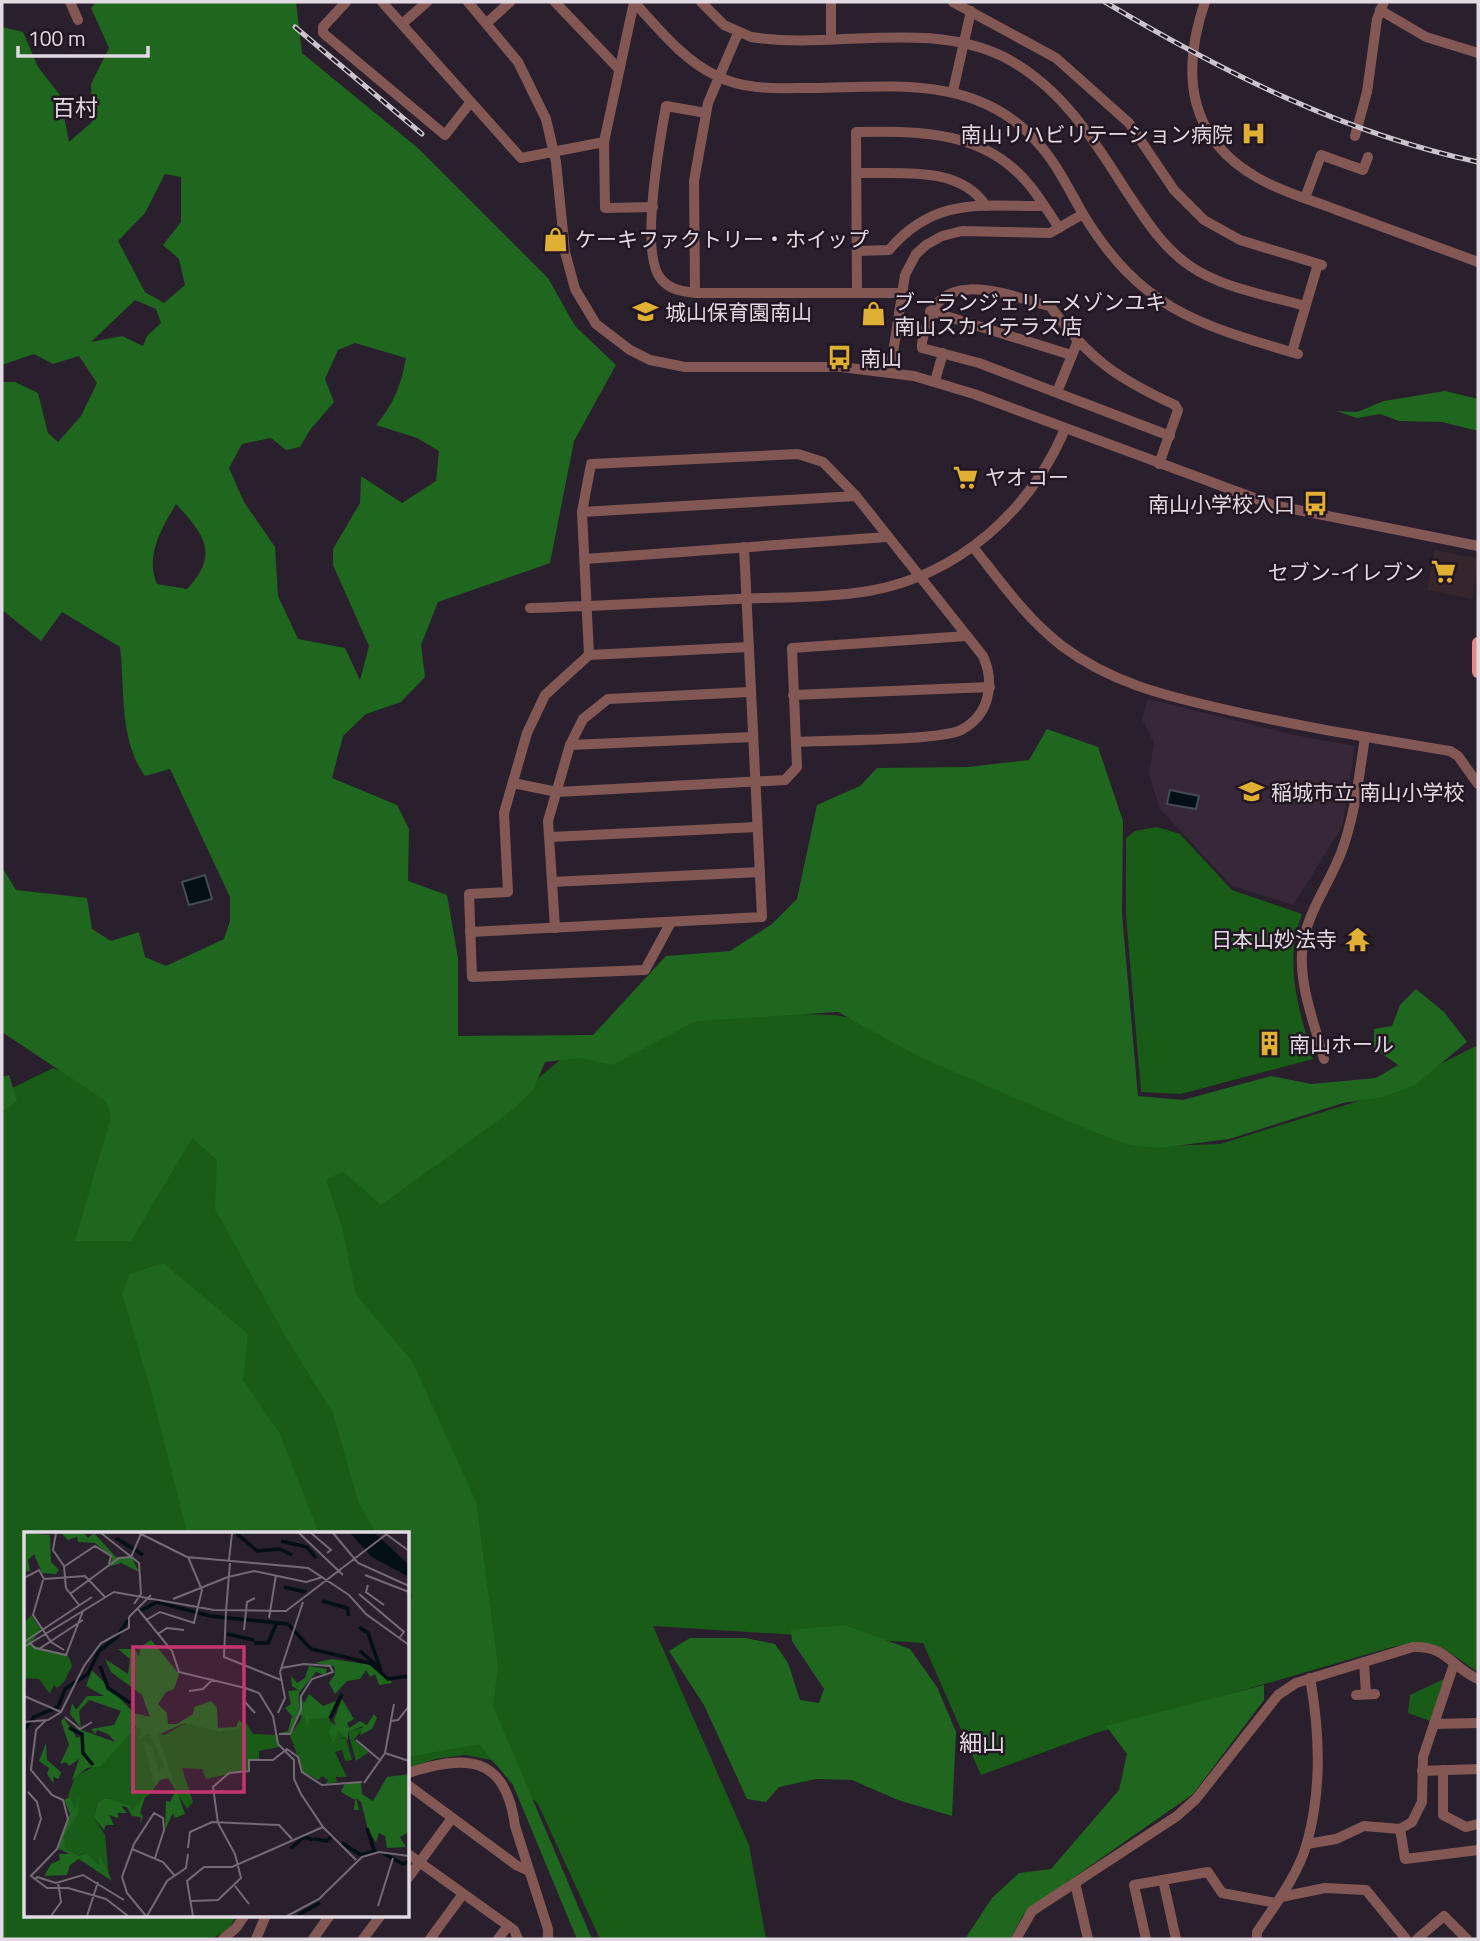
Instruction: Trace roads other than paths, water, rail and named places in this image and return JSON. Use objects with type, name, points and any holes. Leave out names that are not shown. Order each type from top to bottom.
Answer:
[{"type":"main road","points":[[1478,643],[1478,672]]},
{"type":"street","points":[[70,2],[78,20]]},
{"type":"street","points":[[346,2],[323,27],[323,33],[445,135],[470,103]]},
{"type":"street","points":[[382,2],[518,156],[604,142]]},
{"type":"street","points":[[402,24],[427,2]]},
{"type":"street","points":[[468,2],[530,81],[546,119],[554,152],[565,252],[575,289],[596,324],[630,351],[650,360],[685,367],[841,367],[890,372],[935,381],[1273,505],[1478,545]]},
{"type":"street","points":[[487,23],[510,2]]},
{"type":"street","points":[[555,2],[618,68]]},
{"type":"street","points":[[634,2],[604,142],[605,208],[653,207]]},
{"type":"street","points":[[634,2],[697,65],[738,84],[772,88],[923,87],[953,91],[992,106],[1029,133],[1046,154],[1104,248],[1122,269],[1165,305],[1216,330],[1295,353],[1305,306],[1320,264],[1240,240],[1204,220],[1174,190],[1129,123],[1056,58],[953,2]]},
{"type":"street","points":[[701,2],[724,25],[738,33],[767,40],[922,38],[964,43],[1003,57],[1055,92],[1082,125],[1148,226],[1191,266],[1217,280],[1305,306]]},
{"type":"street","points":[[831,2],[831,39]]},
{"type":"street","points":[[1205,2],[1195,34],[1191,68],[1196,103],[1208,130],[1224,152],[1250,173],[1305,198],[1478,262]]},
{"type":"street","points":[[1355,136],[1367,92],[1382,6],[1426,37],[1478,53]]},
{"type":"street","points":[[953,91],[971,11]]},
{"type":"street","points":[[695,293],[694,181],[706,113],[718,77],[738,33]]},
{"type":"street","points":[[706,113],[666,106],[653,178],[653,261],[660,278],[676,290],[695,293],[901,293]]},
{"type":"street","points":[[857,292],[856,132],[923,131],[966,141],[989,152],[1031,186],[1059,228]]},
{"type":"street","points":[[1305,198],[1321,155],[1363,170],[1368,157]]},
{"type":"street","points":[[856,173],[941,177],[972,190],[986,206]]},
{"type":"street","points":[[857,251],[889,250],[910,228],[936,212],[958,207],[1043,206]]},
{"type":"street","points":[[890,372],[901,293],[905,275],[916,254],[942,236],[962,231],[1050,233],[1083,214]]},
{"type":"street","points":[[1159,464],[1170,436],[1178,410],[1175,405],[1116,374],[1077,343],[1050,306],[967,287],[942,296],[930,311],[921,346],[1058,392],[1170,436]]},
{"type":"street","points":[[930,311],[1071,355]]},
{"type":"street","points":[[1058,392],[1077,343]]},
{"type":"street","points":[[935,381],[943,353]]},
{"type":"street","points":[[530,608],[857,592],[919,576],[973,547],[1020,503],[1045,468],[1065,429]]},
{"type":"street","points":[[589,655],[582,512],[591,464],[799,454],[823,462],[856,496],[967,636],[988,668],[989,687],[986,703],[973,722],[949,734],[796,742]]},
{"type":"street","points":[[582,512],[856,496]]},
{"type":"street","points":[[585,559],[685,554],[887,537]]},
{"type":"street","points":[[470,932],[762,917],[744,547]]},
{"type":"street","points":[[973,547],[1039,627],[1080,659],[1115,678],[1152,692],[1212,707],[1295,725],[1454,752],[1478,785]]},
{"type":"street","points":[[513,783],[557,792],[785,780],[797,767],[792,648],[919,642],[967,636]]},
{"type":"street","points":[[671,922],[645,970],[472,977],[469,894],[508,892],[504,813],[527,733],[545,695],[589,655],[749,647]]},
{"type":"street","points":[[793,695],[989,687]]},
{"type":"street","points":[[555,928],[548,821],[570,745],[583,719],[608,699],[751,692]]},
{"type":"street","points":[[570,745],[753,737]]},
{"type":"street","points":[[1324,1059],[1305,990],[1303,945],[1311,914],[1349,829],[1365,737]]},
{"type":"street","points":[[550,837],[758,827]]},
{"type":"street","points":[[552,882],[760,872]]},
{"type":"street","points":[[1016,1939],[1032,1911],[1177,1816],[1196,1799],[1278,1695],[1310,1678],[1413,1647],[1428,1646],[1441,1651],[1454,1664],[1478,1679]]},
{"type":"street","points":[[1364,1662],[1366,1695]]},
{"type":"street","points":[[1307,1844],[1336,1839],[1364,1826],[1400,1829],[1412,1822],[1422,1802],[1422,1771],[1454,1664]]},
{"type":"street","points":[[1257,1939],[1257,1932],[1278,1900],[1307,1844],[1319,1757],[1318,1725],[1310,1678]]},
{"type":"street","points":[[1434,1724],[1478,1723]]},
{"type":"street","points":[[410,1772],[429,1766],[468,1760],[488,1770],[509,1797],[548,1929],[548,1939]]},
{"type":"street","points":[[1422,1771],[1478,1769]]},
{"type":"street","points":[[1443,1770],[1443,1815],[1466,1828],[1478,1824]]},
{"type":"street","points":[[410,1786],[529,1871]]},
{"type":"street","points":[[410,1875],[452,1818]]},
{"type":"street","points":[[1400,1829],[1405,1859],[1478,1850]]},
{"type":"street","points":[[410,1855],[508,1926],[518,1939]]},
{"type":"street","points":[[1146,1939],[1134,1885],[1208,1871],[1223,1893],[1278,1900],[1325,1888],[1366,1889],[1406,1939]]},
{"type":"street","points":[[1163,1880],[1176,1939]]},
{"type":"street","points":[[1075,1883],[1088,1939]]},
{"type":"street","points":[[430,1939],[463,1894]]},
{"type":"street","points":[[223,1939],[244,1916]]},
{"type":"street","points":[[256,1939],[266,1916]]},
{"type":"street","points":[[313,1939],[329,1916]]},
{"type":"street","points":[[363,1939],[380,1916]]},
{"type":"street","points":[[1417,1939],[1444,1916],[1467,1939]]},
{"type":"street","points":[[1025,1923],[1029,1939]]},
{"type":"street","points":[[498,1939],[508,1926]]},
{"type":"railway","points":[[1105,2],[1239,76],[1285,97],[1379,135],[1478,162]]},
{"type":"railway","points":[[295,27],[422,134]]},
{"type":"place","name":"南山リハビリテーション病院","points":[[1253,134]]},
{"type":"place","name":"ケーキファクトリー・ホイップ","points":[[555,239]]},
{"type":"place","name":"城山保育園南山","points":[[645,312]]},
{"type":"place","name":"ブーランジェリーメゾンユキ 南山スカイテラス店","points":[[874,314]]},
{"type":"place","name":"南山","points":[[840,358]]},
{"type":"place","name":"ヤオコー","points":[[965,477]]},
{"type":"place","name":"南山小学校入口","points":[[1315,504]]},
{"type":"place","name":"セブン-イレブン","points":[[1444,572]]},
{"type":"place","name":"稲城市立 南山小学校","points":[[1251,792]]},
{"type":"place","name":"日本山妙法寺","points":[[1357,939]]},
{"type":"place","name":"南山ホール","points":[[1269,1044]]},
{"type":"district","name":"百村","points":[[75,107]]},
{"type":"district","name":"細山","points":[[982,1742]]}]
